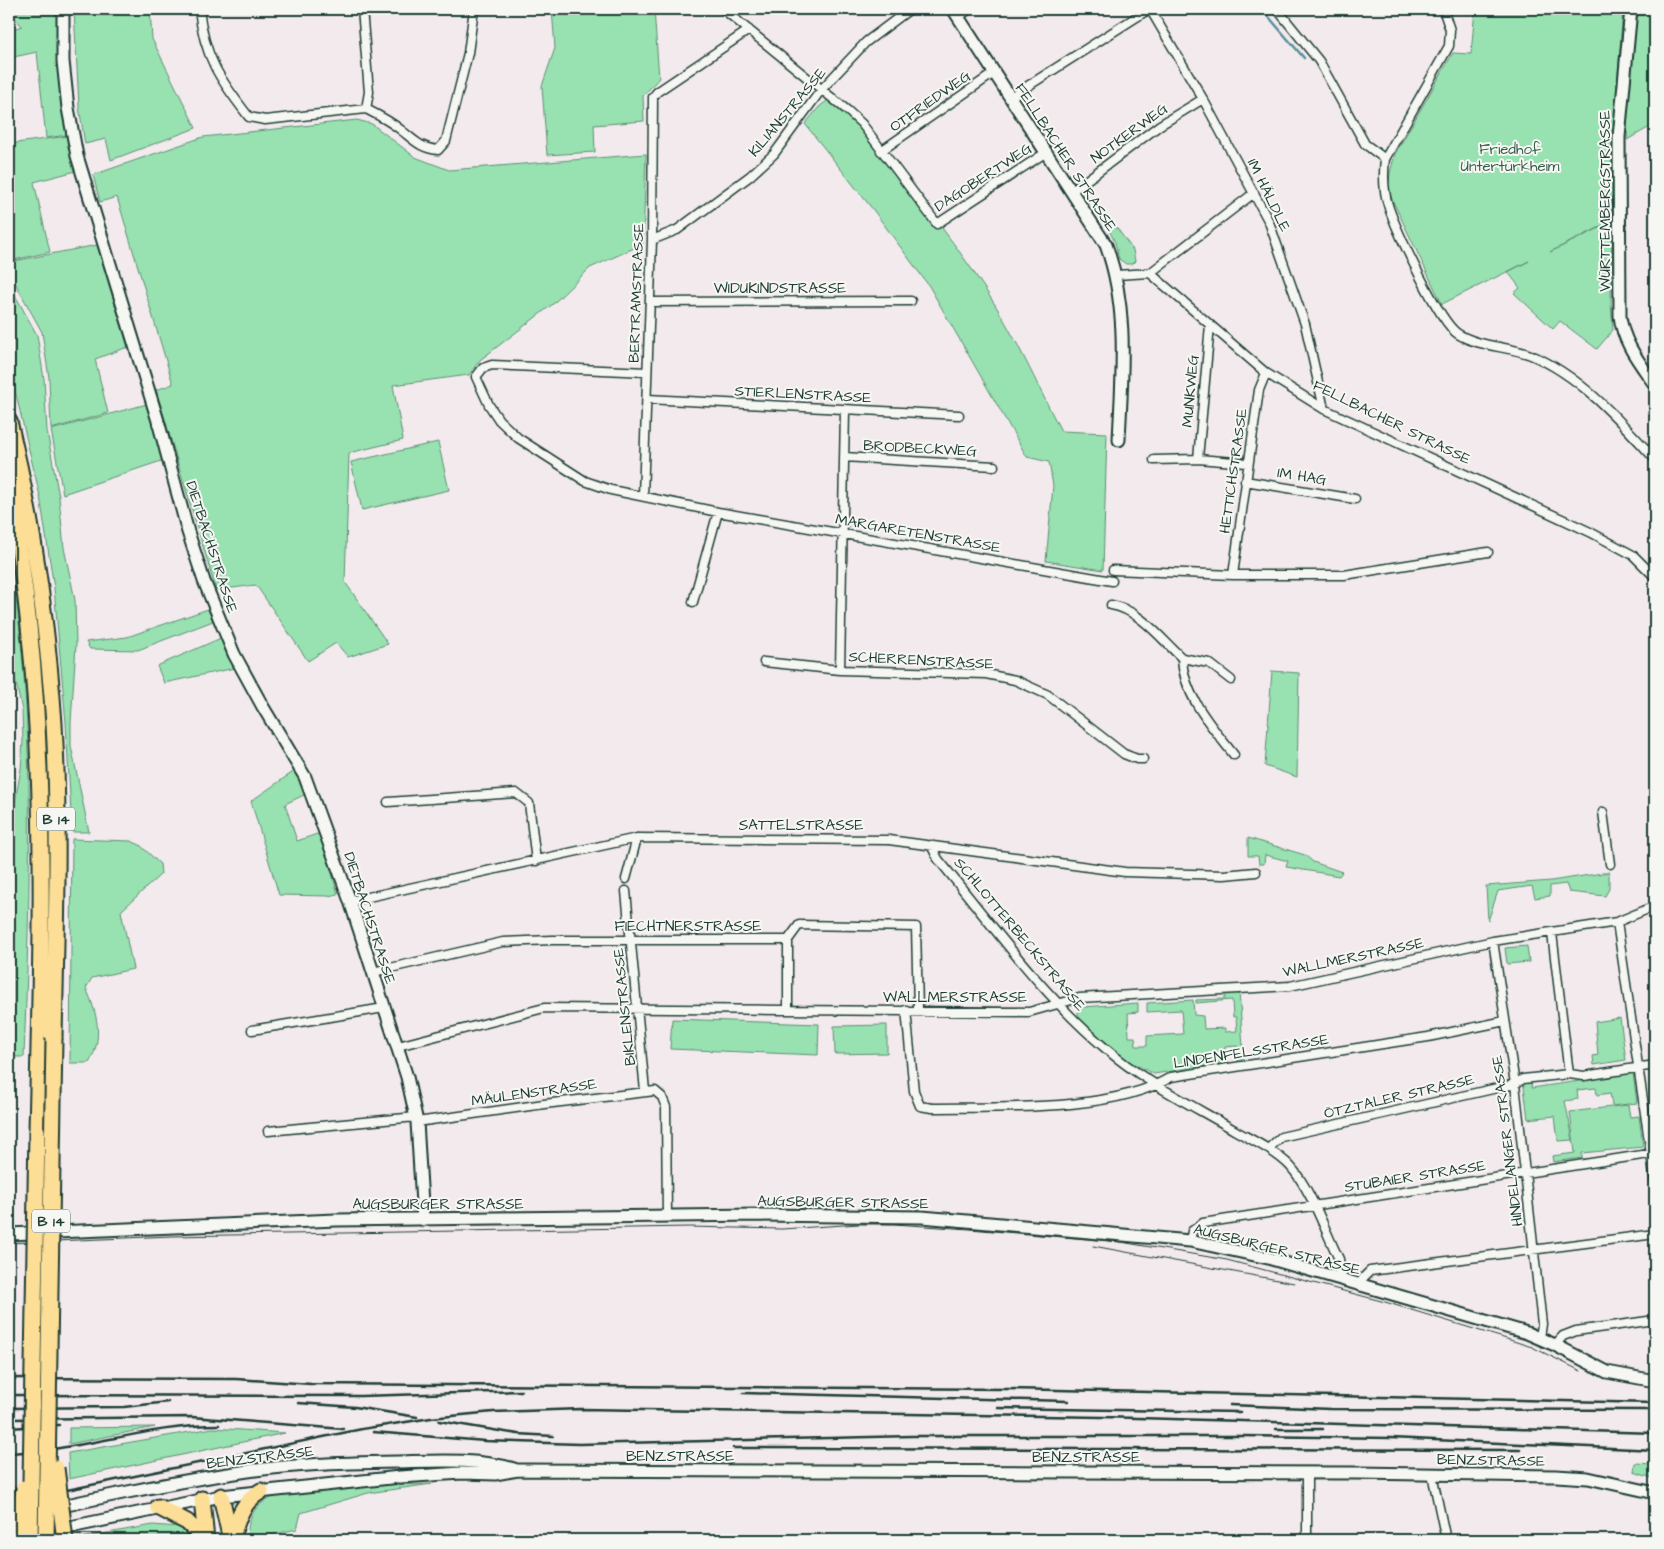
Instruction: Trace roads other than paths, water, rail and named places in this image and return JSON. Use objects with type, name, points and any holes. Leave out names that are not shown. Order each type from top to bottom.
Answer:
[{"type":"highway","name":"B 14","points":[[9,421],[42,591],[54,725],[57,863],[46,1038],[30,1540]]},
{"type":"highway","name":"B 14","points":[[9,490],[27,596],[37,704],[46,1038],[47,1540]]},
{"type":"highway","name":"B 14","points":[[48,1405],[65,1534]]},
{"type":"highway","name":"B 14","points":[[15,1540],[32,1432]]},
{"type":"highway","points":[[231,1540],[241,1509],[249,1499],[261,1491]]},
{"type":"highway","points":[[221,1496],[231,1540]]},
{"type":"highway","points":[[202,1499],[206,1540]]},
{"type":"highway","points":[[158,1508],[192,1525],[206,1540]]},
{"type":"main road","name":"DIETBACHSTRASSE","points":[[63,9],[64,71],[68,108],[77,156],[158,421],[188,532],[204,580],[234,654],[263,707],[305,776],[350,902],[398,1046],[417,1119],[423,1220]]},
{"type":"main road","name":"WÜRTTEMBERGSTRASSE","points":[[1631,9],[1619,137],[1620,316],[1627,342],[1655,385]]},
{"type":"main road","name":"FELLBACHER STRASSE","points":[[955,13],[1106,245],[1116,275],[1123,344],[1119,440]]},
{"type":"main road","name":"AUGSBURGER STRASSE","points":[[9,1234],[280,1221],[667,1217],[912,1217],[1190,1241],[1268,1258],[1540,1338],[1607,1372],[1655,1381]]},
{"type":"main road","name":"BENZSTRASSE","points":[[9,1518],[155,1487],[278,1467],[357,1462],[474,1462],[518,1470]]},
{"type":"main road","name":"BENZSTRASSE","points":[[10,1540],[65,1534],[158,1508],[221,1496],[426,1475],[495,1474],[518,1470],[1432,1474],[1588,1478],[1654,1494]]},
{"type":"main road","points":[[208,1477],[221,1496]]},
{"type":"main road","points":[[202,1499],[208,1477]]},
{"type":"main road","points":[[155,1487],[167,1496],[158,1508]]},
{"type":"street","points":[[199,9],[204,44],[215,72],[249,117],[265,120],[366,109],[396,126],[414,143],[426,149],[438,150],[446,141],[468,53],[474,9]]},
{"type":"street","points":[[362,9],[369,92],[366,109]]},
{"type":"street","points":[[722,9],[862,124],[881,151]]},
{"type":"street","name":"KILIANSTRASSE","points":[[652,240],[677,230],[750,176],[774,154],[821,90],[866,42],[910,9]]},
{"type":"street","points":[[955,13],[970,9]]},
{"type":"street","points":[[1009,98],[1149,9]]},
{"type":"street","name":"IM HÄLDLE","points":[[1149,9],[1204,99],[1254,193],[1280,250],[1306,324],[1324,409]]},
{"type":"street","points":[[1277,9],[1319,61],[1365,144],[1385,159]]},
{"type":"street","points":[[1442,9],[1450,30],[1449,46],[1385,159],[1382,178],[1389,207],[1436,306],[1446,322],[1457,334],[1527,354],[1551,364],[1569,375],[1632,434],[1655,459]]},
{"type":"street","name":"BERTRAMSTRASSE","points":[[643,496],[652,240],[651,105],[653,97],[657,92],[749,30]]},
{"type":"street","name":"OTFRIEDWEG","points":[[881,151],[994,72]]},
{"type":"street","name":"NOTKERWEG","points":[[1072,191],[1160,125],[1204,99]]},
{"type":"street","name":"DAGOBERTWEG","points":[[881,151],[937,224],[1045,153]]},
{"type":"street","points":[[1116,275],[1150,273],[1254,193]]},
{"type":"street","name":"FELLBACHER STRASSE","points":[[1150,273],[1266,373],[1324,409],[1590,532],[1633,555],[1655,576]]},
{"type":"street","name":"WIDUKINDSTRASSE","points":[[650,302],[910,301]]},
{"type":"street","name":"MUNKWEG","points":[[1198,459],[1210,325]]},
{"type":"street","name":"MARGARETENSTRASSE","points":[[647,372],[492,365],[483,368],[476,377],[499,420],[518,438],[585,481],[611,490],[718,512],[1112,581]]},
{"type":"street","name":"HETTICHSTRASSE","points":[[1233,575],[1247,463],[1259,390],[1266,373]]},
{"type":"street","name":"STIERLENSTRASSE","points":[[647,399],[844,411],[959,415]]},
{"type":"street","points":[[840,670],[844,411]]},
{"type":"street","name":"BRODBECKWEG","points":[[844,458],[994,466]]},
{"type":"street","points":[[1154,460],[1198,459],[1247,463]]},
{"type":"street","name":"IM HAG","points":[[1245,480],[1354,499]]},
{"type":"street","points":[[693,602],[718,512]]},
{"type":"street","points":[[1113,570],[1233,575],[1344,575],[1488,552]]},
{"type":"street","points":[[1112,605],[1122,606],[1133,613],[1182,658],[1209,663],[1231,680]]},
{"type":"street","points":[[1182,658],[1183,674],[1192,696],[1234,755]]},
{"type":"street","name":"SCHERRENSTRASSE","points":[[764,662],[840,670],[986,674],[1015,680],[1048,695],[1124,754],[1137,759],[1143,758]]},
{"type":"street","points":[[388,802],[516,793],[529,803],[536,862]]},
{"type":"street","points":[[1603,812],[1610,864]]},
{"type":"street","name":"SATTELSTRASSE","points":[[350,902],[637,838],[889,840],[1125,872],[1224,875],[1256,872]]},
{"type":"street","points":[[626,879],[637,838]]},
{"type":"street","name":"SCHLOTTERBECKSTRASSE","points":[[931,845],[938,859],[1059,1004],[1105,1049],[1159,1085],[1268,1149],[1289,1166],[1301,1182],[1314,1206],[1339,1259],[1340,1269],[1337,1279]]},
{"type":"street","name":"BIKLENSTRASSE","points":[[626,891],[645,1091]]},
{"type":"street","name":"WALLMERSTRASSE","points":[[398,1046],[544,1008],[1029,1012],[1079,998],[1290,986],[1493,941],[1617,922],[1655,906]]},
{"type":"street","points":[[1617,922],[1653,1153],[1655,1182]]},
{"type":"street","points":[[788,1010],[788,940],[799,925],[916,927],[918,1010]]},
{"type":"street","points":[[1552,933],[1569,1074]]},
{"type":"street","name":"FIECHTNERSTRASSE","points":[[373,972],[503,942],[552,940],[788,940]]},
{"type":"street","name":"HINDELANGER STRASSE","points":[[1493,941],[1515,1084],[1523,1172],[1542,1324],[1540,1338]]},
{"type":"street","points":[[252,1030],[384,1008]]},
{"type":"street","name":"LINDENFELSSTRASSE","points":[[906,1010],[914,1091],[920,1106],[1018,1107],[1076,1103],[1132,1095],[1159,1085],[1171,1077],[1428,1037],[1505,1021]]},
{"type":"street","name":"ÖTZTALER STRASSE","points":[[1268,1149],[1281,1137],[1515,1084],[1523,1079],[1569,1074],[1584,1076],[1655,1065]]},
{"type":"street","name":"MÄULENSTRASSE","points":[[268,1131],[417,1119],[655,1091],[662,1097],[666,1107],[667,1217]]},
{"type":"street","name":"STUBAIER STRASSE","points":[[1190,1241],[1192,1231],[1203,1223],[1653,1153]]},
{"type":"street","points":[[1360,1286],[1363,1278],[1370,1271],[1655,1234]]},
{"type":"street","points":[[1555,1344],[1563,1336],[1576,1331],[1655,1320]]},
{"type":"street","points":[[1306,1540],[1307,1473]]},
{"type":"street","points":[[1432,1474],[1446,1540]]},
{"type":"street","points":[[9,1526],[21,1515]]},
{"type":"street","points":[[47,1540],[65,1534]]},
{"type":"waterway","points":[[1262,9],[1304,58]]},
{"type":"tram line","points":[[9,1243],[172,1236],[689,1227],[782,1229],[859,1224],[894,1224],[970,1229],[1121,1242],[1227,1260],[1385,1302],[1510,1340],[1532,1347],[1581,1371]]},
{"type":"tram line","points":[[1093,1246],[1294,1283]]},
{"type":"railway","points":[[9,1378],[236,1379],[311,1384],[1007,1389],[1655,1403]]},
{"type":"railway","points":[[9,1395],[361,1396],[521,1391]]},
{"type":"railway","points":[[743,1393],[1068,1401]]},
{"type":"railway","points":[[9,1408],[124,1407],[168,1402]]},
{"type":"railway","points":[[298,1403],[355,1407],[417,1417]]},
{"type":"railway","points":[[1230,1405],[1330,1409],[1648,1410]]},
{"type":"railway","points":[[998,1408],[1240,1412]]},
{"type":"railway","points":[[9,1502],[362,1429],[431,1418],[493,1412],[581,1409],[1102,1417],[1655,1433]]},
{"type":"railway","points":[[9,1419],[192,1417],[343,1429]]},
{"type":"railway","points":[[439,1421],[518,1434],[553,1436]]},
{"type":"railway","points":[[9,1428],[59,1425]]},
{"type":"railway","points":[[9,1453],[62,1448],[166,1429],[219,1425]]},
{"type":"railway","points":[[1276,1429],[1323,1429]]},
{"type":"railway","points":[[373,1432],[485,1441],[579,1444],[911,1436],[1243,1436],[1391,1438],[1655,1450]]},
{"type":"railway","points":[[733,1448],[1520,1450]]},
{"type":"park label","name":"Friedhof Untertürkheim","points":[[1510,158]]}]
